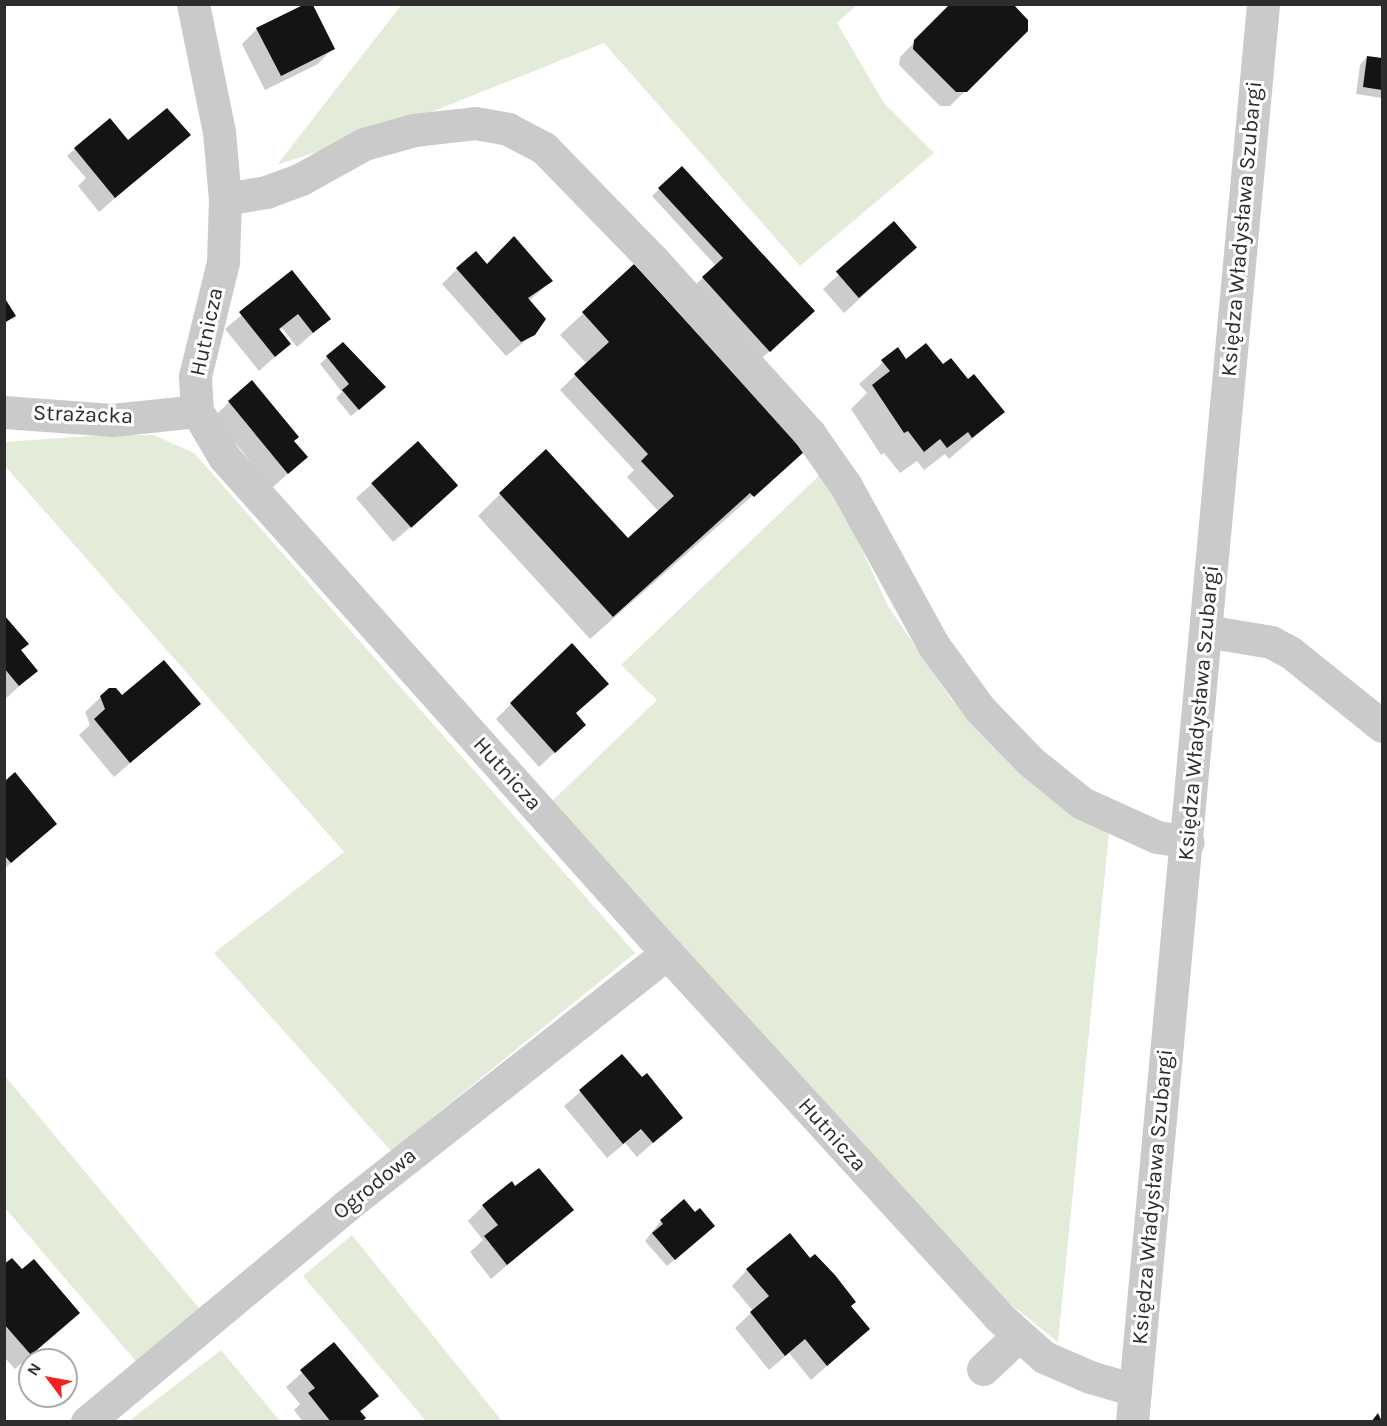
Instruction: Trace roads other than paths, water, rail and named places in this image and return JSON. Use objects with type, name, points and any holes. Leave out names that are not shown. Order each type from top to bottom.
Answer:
[{"type":"street","name":"Hutnicza","points":[[193,4],[219,132],[225,199],[223,261],[195,376],[197,411],[224,457],[667,953],[1018,1336],[1044,1357],[1134,1406]]},
{"type":"street","name":"Księdza Władysława Szubargi","points":[[1134,1406],[1188,842],[1263,4]]},
{"type":"street","points":[[225,199],[266,192],[301,179],[363,144],[414,130],[475,123],[508,129],[544,148],[654,261],[809,433],[846,486],[934,646],[980,709],[1030,761],[1082,803],[1157,837],[1188,842]]},
{"type":"street","name":"Strażacka","points":[[4,412],[112,420],[197,411]]},
{"type":"street","points":[[1206,631],[1271,642],[1290,652],[1383,726]]},
{"type":"street","name":"Ogrodowa","points":[[87,1422],[346,1206],[667,953]]},
{"type":"street","points":[[983,1370],[1018,1336]]}]
